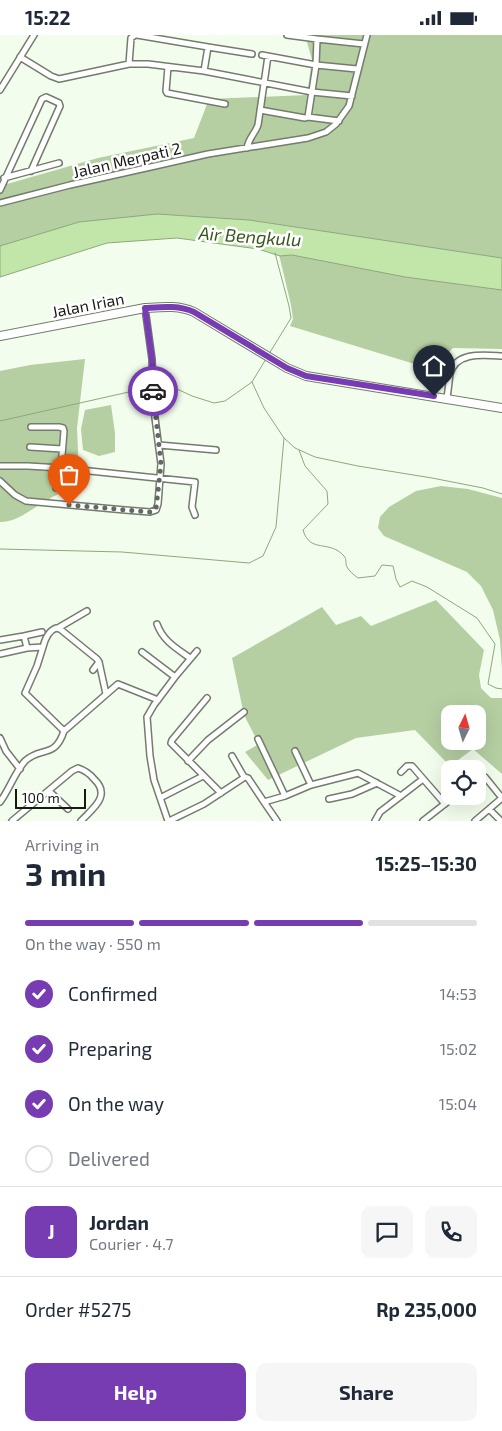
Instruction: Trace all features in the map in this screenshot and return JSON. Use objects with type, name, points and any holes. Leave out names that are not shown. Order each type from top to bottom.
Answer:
[{"type":"main road","name":"Jalan Irian","points":[[0,336],[145,308],[173,307],[194,312],[287,368],[306,376],[447,398]]},
{"type":"main road","points":[[447,398],[502,408]]},
{"type":"street","points":[[0,90],[34,35]]},
{"type":"street","points":[[129,65],[131,38],[136,35],[252,54]]},
{"type":"street","points":[[176,41],[177,35]]},
{"type":"street","points":[[287,35],[364,43]]},
{"type":"street","points":[[334,41],[336,35]]},
{"type":"street","points":[[260,110],[306,118],[339,121],[346,111],[352,96],[357,69],[367,35]]},
{"type":"street","points":[[308,117],[316,65],[317,39]]},
{"type":"street","points":[[204,71],[208,47]]},
{"type":"street","points":[[247,148],[250,137],[258,125],[264,82],[265,56],[316,65],[357,69]]},
{"type":"street","points":[[20,57],[59,79],[129,65],[148,64],[204,71],[312,92],[352,96]]},
{"type":"street","points":[[168,67],[167,93],[225,104]]},
{"type":"street","points":[[0,190],[42,99],[46,97],[59,103],[60,106],[31,171]]},
{"type":"street","name":"Jalan Merpati 2","points":[[0,203],[155,165],[308,138],[332,128],[339,121]]},
{"type":"street","points":[[4,178],[59,163]]},
{"type":"street","points":[[0,481],[15,495],[26,501],[150,512],[156,509],[161,464],[155,418],[152,359],[145,308]]},
{"type":"street","points":[[447,398],[452,371],[461,359],[474,355],[502,356]]},
{"type":"street","points":[[31,427],[61,427],[64,431],[56,487]]},
{"type":"street","points":[[159,445],[216,450]]},
{"type":"street","points":[[30,447],[62,449]]},
{"type":"street","points":[[0,466],[59,468],[195,482],[192,507],[195,515]]},
{"type":"street","points":[[64,731],[25,693],[48,633],[87,611]]},
{"type":"street","points":[[158,624],[161,633],[166,639],[190,659]]},
{"type":"street","points":[[58,628],[99,662],[106,694]]},
{"type":"street","points":[[0,640],[42,632]]},
{"type":"street","points":[[24,636],[27,648]]},
{"type":"street","points":[[0,654],[27,648],[43,647]]},
{"type":"street","points":[[197,651],[174,677],[149,713],[147,721],[154,780],[169,821],[204,804],[244,777]]},
{"type":"street","points":[[142,652],[174,677]]},
{"type":"street","points":[[93,669],[99,662]]},
{"type":"street","points":[[0,802],[25,761],[56,746],[64,731],[119,684],[158,700]]},
{"type":"street","points":[[207,699],[171,742],[172,746],[221,793]]},
{"type":"street","points":[[188,761],[208,740],[244,712]]},
{"type":"street","points":[[0,738],[6,751],[20,769]]},
{"type":"street","points":[[258,739],[285,796]]},
{"type":"street","points":[[295,751],[311,785]]},
{"type":"street","points":[[232,756],[244,777],[247,777],[277,821]]},
{"type":"street","points":[[401,771],[407,765],[410,765],[441,799]]},
{"type":"street","points":[[12,821],[78,768],[96,780],[101,790],[100,800],[80,821]]},
{"type":"street","points":[[264,802],[285,796],[311,785],[358,773],[401,796]]},
{"type":"street","points":[[160,798],[203,776]]},
{"type":"street","points":[[475,821],[502,798],[486,778]]},
{"type":"street","points":[[375,821],[380,812],[424,779]]},
{"type":"street","points":[[329,799],[352,794],[376,783]]},
{"type":"street","points":[[49,791],[68,809]]},
{"type":"street","points":[[423,821],[444,805]]},
{"type":"street","points":[[489,809],[501,821]]},
{"type":"shaded area","points":[[305,35],[502,35],[502,349],[453,348],[431,369],[290,326],[293,319],[291,305],[277,246],[270,227],[0,253],[0,186],[98,158],[194,138],[209,99],[307,95],[312,60]]},
{"type":"shaded area","points":[[85,359],[77,428],[79,473],[75,487],[53,497],[13,520],[0,522],[0,371],[30,365]]},
{"type":"shaded area","points":[[111,405],[115,433],[115,452],[99,456],[83,450],[81,429],[85,410]]},
{"type":"shaded area","points":[[441,486],[468,489],[502,498],[502,669],[500,640],[493,610],[481,586],[467,572],[384,536],[378,528],[380,517],[389,507],[416,491]]},
{"type":"shaded area","points":[[436,600],[484,650],[479,675],[481,688],[491,698],[502,698],[502,774],[474,750],[486,750],[486,705],[441,705],[441,750],[472,750],[458,760],[444,760],[415,730],[356,738],[268,780],[245,752],[259,744],[244,715],[232,658],[322,607],[336,625],[361,616],[371,626]]},
{"type":"water","name":"Air Bengkulu","points":[[157,214],[249,220],[502,258],[502,290],[405,277],[292,255],[280,256],[258,249],[177,238],[107,243],[0,277],[0,246],[79,222]]},
{"type":"waterway","name":"Air Bengkulu","points":[[269,354],[291,318],[275,253]]},
{"type":"waterway","points":[[154,386],[177,389],[214,403],[225,401],[252,382],[266,359]]},
{"type":"waterway","points":[[0,549],[122,552],[249,563],[263,556],[276,527],[284,438],[264,408],[252,382]]},
{"type":"waterway","points":[[0,421],[151,387]]},
{"type":"waterway","points":[[284,438],[295,448],[315,457],[483,488],[502,494]]},
{"type":"waterway","points":[[299,450],[305,466],[327,491],[328,504],[303,530],[310,542],[338,551],[345,557],[346,566],[358,578],[375,576],[382,565],[393,566],[400,587],[412,581],[427,587],[477,618],[495,644],[488,684],[502,689]]},
{"type":"way so far","points":[[69,505],[150,512],[156,509],[161,464],[153,391]]},
{"type":"route","points":[[153,391],[152,359],[145,308],[173,307],[194,312],[296,373],[434,396]]}]
